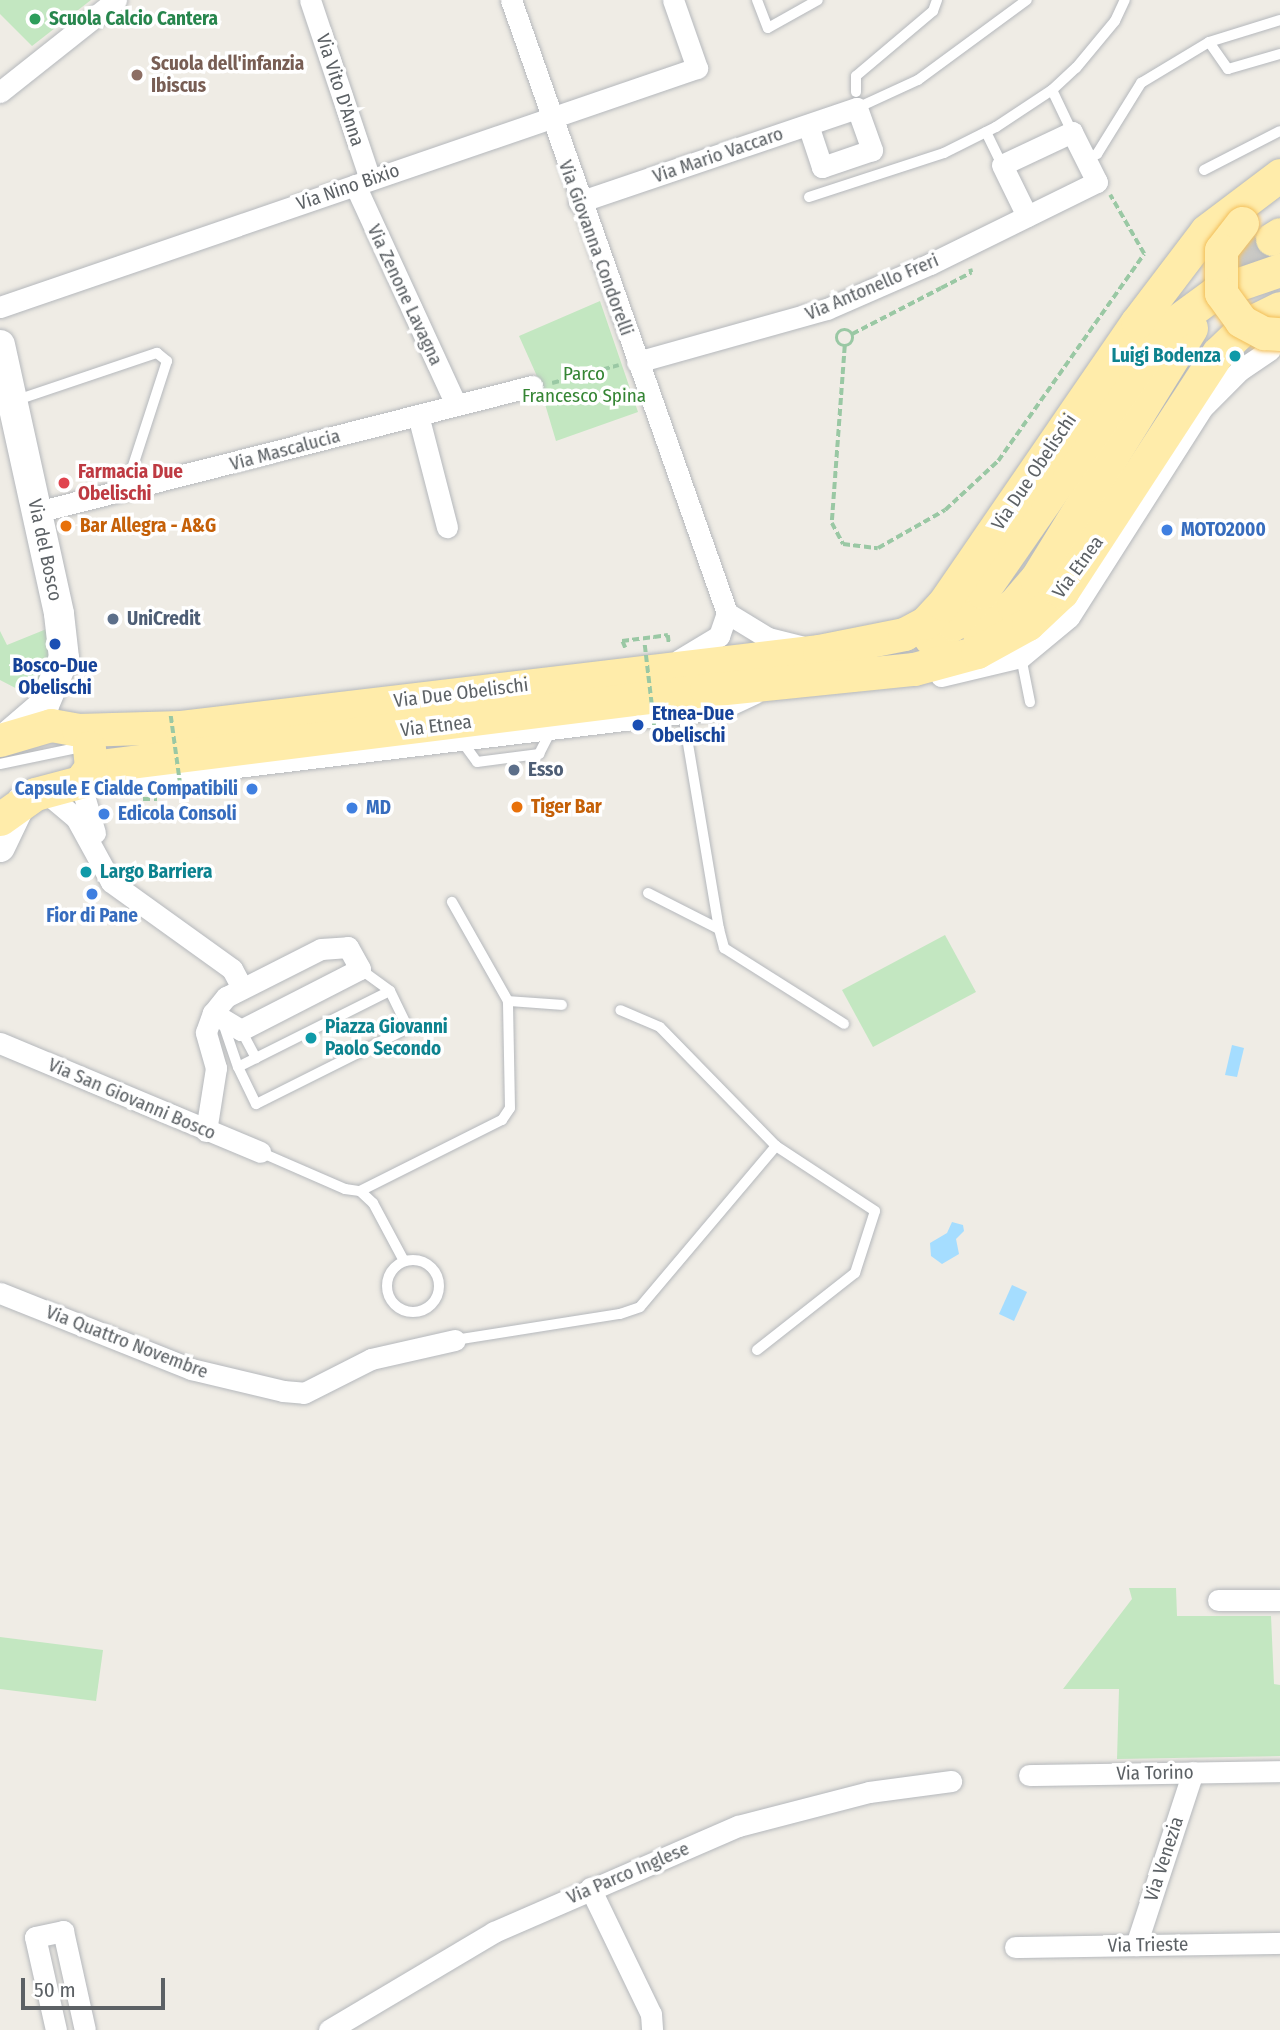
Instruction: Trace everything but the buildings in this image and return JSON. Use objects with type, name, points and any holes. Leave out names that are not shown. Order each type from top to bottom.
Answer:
[{"type":"main road","name":"Via Due Obelischi","points":[[819,651],[893,638],[935,614],[1137,322],[1206,231],[1280,175]]},
{"type":"main road","points":[[1275,342],[1241,321],[1221,293],[1221,250],[1242,223],[1280,197]]},
{"type":"main road","name":"Via Etnea","points":[[90,754],[447,720],[551,721],[695,701],[781,681],[932,655],[1002,615],[1035,579],[1184,323],[1216,292],[1277,248]]},
{"type":"main road","name":"Via Etnea","points":[[781,681],[937,664],[995,644],[1028,624],[1077,572],[1218,353],[1249,323],[1280,308]]},
{"type":"main road","name":"Via Due Obelischi","points":[[447,720],[657,654],[819,651],[905,646],[945,630],[971,607],[1148,349],[1184,323]]},
{"type":"main road","name":"Via del Bosco","points":[[0,345],[37,512],[64,658],[44,705],[2,747]]},
{"type":"main road","points":[[0,847],[22,804],[90,754],[51,725],[2,747]]},
{"type":"street","points":[[0,92],[116,0]]},
{"type":"street","name":"Via Vito D'Anna","points":[[310,0],[362,182]]},
{"type":"street","name":"Via Giovanna Condorelli","points":[[511,0],[631,363],[727,613]]},
{"type":"street","name":"Via Nino Bixio","points":[[0,307],[697,68],[673,0]]},
{"type":"street","points":[[807,125],[822,167],[872,150],[856,100]]},
{"type":"street","name":"Via Mario Vaccaro","points":[[579,202],[807,125],[856,100]]},
{"type":"street","points":[[1027,216],[1002,165],[1072,132],[1098,191]]},
{"type":"street","name":"Via Zenone Lavagna","points":[[362,182],[456,405]]},
{"type":"street","name":"Via Antonello Freri","points":[[631,363],[827,309],[1027,216],[1098,191]]},
{"type":"street","points":[[695,701],[751,695],[784,699],[982,669],[1021,657],[1069,617],[1202,408],[1240,370],[1275,342]]},
{"type":"street","points":[[1202,408],[1218,353]]},
{"type":"street","name":"Via Mascalucia","points":[[37,512],[125,492],[533,386]]},
{"type":"street","points":[[418,415],[447,527]]},
{"type":"street","points":[[657,654],[711,644],[724,628],[727,613],[768,638],[819,651]]},
{"type":"street","points":[[695,701],[723,708],[781,681]]},
{"type":"street","points":[[90,754],[93,829],[114,875],[151,909]]},
{"type":"street","points":[[22,804],[76,818],[111,882],[232,969],[242,988]]},
{"type":"street","points":[[206,1131],[216,1068],[206,1032],[225,1021],[360,970],[348,947],[321,949],[242,988],[225,1021]]},
{"type":"street","name":"Via San Giovanni Bosco","points":[[2,1042],[260,1152]]},
{"type":"street","name":"Via Quattro Novembre","points":[[0,1293],[191,1369],[283,1391],[304,1393],[371,1359],[455,1340]]},
{"type":"street","points":[[1218,1600],[1280,1600]]},
{"type":"street","name":"Via Torino","points":[[1029,1775],[1280,1771]]},
{"type":"street","name":"Via Venezia","points":[[1136,1945],[1193,1772]]},
{"type":"street","name":"Via Parco Inglese","points":[[329,2030],[494,1932],[590,1888],[738,1826],[788,1810],[951,1781]]},
{"type":"street","points":[[590,1888],[650,2014],[652,2030]]},
{"type":"street","points":[[56,2030],[35,1937],[63,1931],[85,2030]]},
{"type":"street","name":"Via Trieste","points":[[1015,1947],[1280,1943]]},
{"type":"lane","points":[[757,0],[768,27],[818,0]]},
{"type":"lane","points":[[937,0],[933,11],[856,76],[856,100],[918,80],[1027,0]]},
{"type":"lane","points":[[809,197],[944,153],[986,132],[1052,90],[1115,21],[1125,0]]},
{"type":"lane","points":[[1086,160],[1097,154],[1141,83],[1209,42],[1280,20]]},
{"type":"lane","points":[[1209,42],[1228,69],[1280,54]]},
{"type":"lane","points":[[1052,90],[1072,132]]},
{"type":"lane","points":[[1204,170],[1280,131]]},
{"type":"lane","points":[[986,132],[1002,165]]},
{"type":"lane","points":[[846,159],[854,182]]},
{"type":"lane","points":[[13,401],[157,353],[167,361],[125,492]]},
{"type":"lane","points":[[1021,657],[1030,702]]},
{"type":"lane","points":[[695,701],[719,929],[724,948],[844,1024]]},
{"type":"lane","points":[[388,717],[447,720]]},
{"type":"lane","points":[[167,743],[388,717],[447,720]]},
{"type":"lane","points":[[648,893],[719,929]]},
{"type":"lane","points":[[260,1152],[345,1189],[360,1191],[502,1120],[510,1108],[508,1001],[452,902]]},
{"type":"lane","points":[[225,1021],[238,1067],[257,1104],[408,1028],[390,991],[360,970]]},
{"type":"lane","points":[[238,1067],[390,991]]},
{"type":"lane","points":[[508,1001],[562,1005]]},
{"type":"lane","points":[[620,1010],[660,1027],[776,1146],[875,1211],[855,1273],[757,1350]]},
{"type":"lane","points":[[225,1021],[256,1058]]},
{"type":"lane","points":[[455,1340],[620,1314],[640,1307],[776,1146]]},
{"type":"lane","points":[[360,1191],[373,1203],[404,1261]]},
{"type":"lane","points":[[404,1261],[426,1262],[440,1279],[440,1291],[427,1309],[406,1312],[389,1298],[389,1276],[404,1261]]},
{"type":"path","points":[[845,346],[832,523],[843,544],[878,548],[945,510],[998,461],[1144,254],[1112,195],[1098,191]]},
{"type":"path","points":[[852,334],[971,273],[969,269],[981,263]]},
{"type":"path","points":[[936,277],[942,288]]},
{"type":"path","points":[[845,346],[838,342],[838,334],[845,330],[852,334]]},
{"type":"path","points":[[845,346],[852,342],[852,334]]},
{"type":"path","points":[[533,386],[631,363]]},
{"type":"path","points":[[624,648],[622,641],[668,635],[657,654],[655,730]]},
{"type":"path","points":[[171,716],[181,789]]},
{"type":"green space","name":"Scuola Calcio Cantera","points":[[0,0],[91,0],[32,46],[0,14]]},
{"type":"green space","name":"Parco Francesco Spina","points":[[600,301],[638,412],[556,441],[536,374],[519,336]]},
{"type":"green space","points":[[49,628],[51,650],[43,675],[27,694],[0,680],[0,631],[7,645]]},
{"type":"green space","points":[[945,935],[976,992],[873,1047],[842,990]]},
{"type":"green space","points":[[1129,1588],[1176,1588],[1177,1616],[1271,1616],[1274,1684],[1280,1685],[1280,1756],[1117,1759],[1119,1689],[1063,1689],[1132,1599]]},
{"type":"green space","points":[[0,1637],[103,1650],[96,1701],[0,1689]]},
{"type":"water","points":[[1232,1045],[1244,1048],[1237,1077],[1225,1075]]},
{"type":"water","points":[[952,1222],[963,1225],[964,1231],[956,1239],[959,1254],[942,1264],[931,1256],[930,1243],[947,1233]]},
{"type":"water","points":[[1012,1285],[1027,1292],[1014,1321],[999,1314]]},
{"type":"tunnel","points":[[1209,299],[1236,266],[1272,239]]},
{"type":"place","name":"Scuola Calcio Cantera","points":[[35,19]]},
{"type":"place","name":"Scuola dell'infanzia Ibiscus","points":[[137,75]]},
{"type":"place","name":"Luigi Bodenza","points":[[1235,356]]},
{"type":"place","name":"Farmacia Due Obelischi","points":[[64,483]]},
{"type":"place","name":"Bar Allegra - A&G","points":[[66,526]]},
{"type":"place","name":"MOTO2000","points":[[1167,530]]},
{"type":"place","name":"UniCredit","points":[[113,619]]},
{"type":"place","name":"Bosco-Due Obelischi","points":[[55,644]]},
{"type":"place","name":"Etnea-Due Obelischi","points":[[638,725]]},
{"type":"place","name":"Esso","points":[[514,770]]},
{"type":"place","name":"Capsule E Cialde Compatibili","points":[[252,789]]},
{"type":"place","name":"Tiger Bar","points":[[517,807]]},
{"type":"place","name":"MD","points":[[352,808]]},
{"type":"place","name":"Edicola Consoli","points":[[104,814]]},
{"type":"place","name":"Largo Barriera","points":[[86,872]]},
{"type":"place","name":"Fior di Pane","points":[[92,894]]},
{"type":"place","name":"Piazza Giovanni Paolo Secondo","points":[[311,1038]]}]
